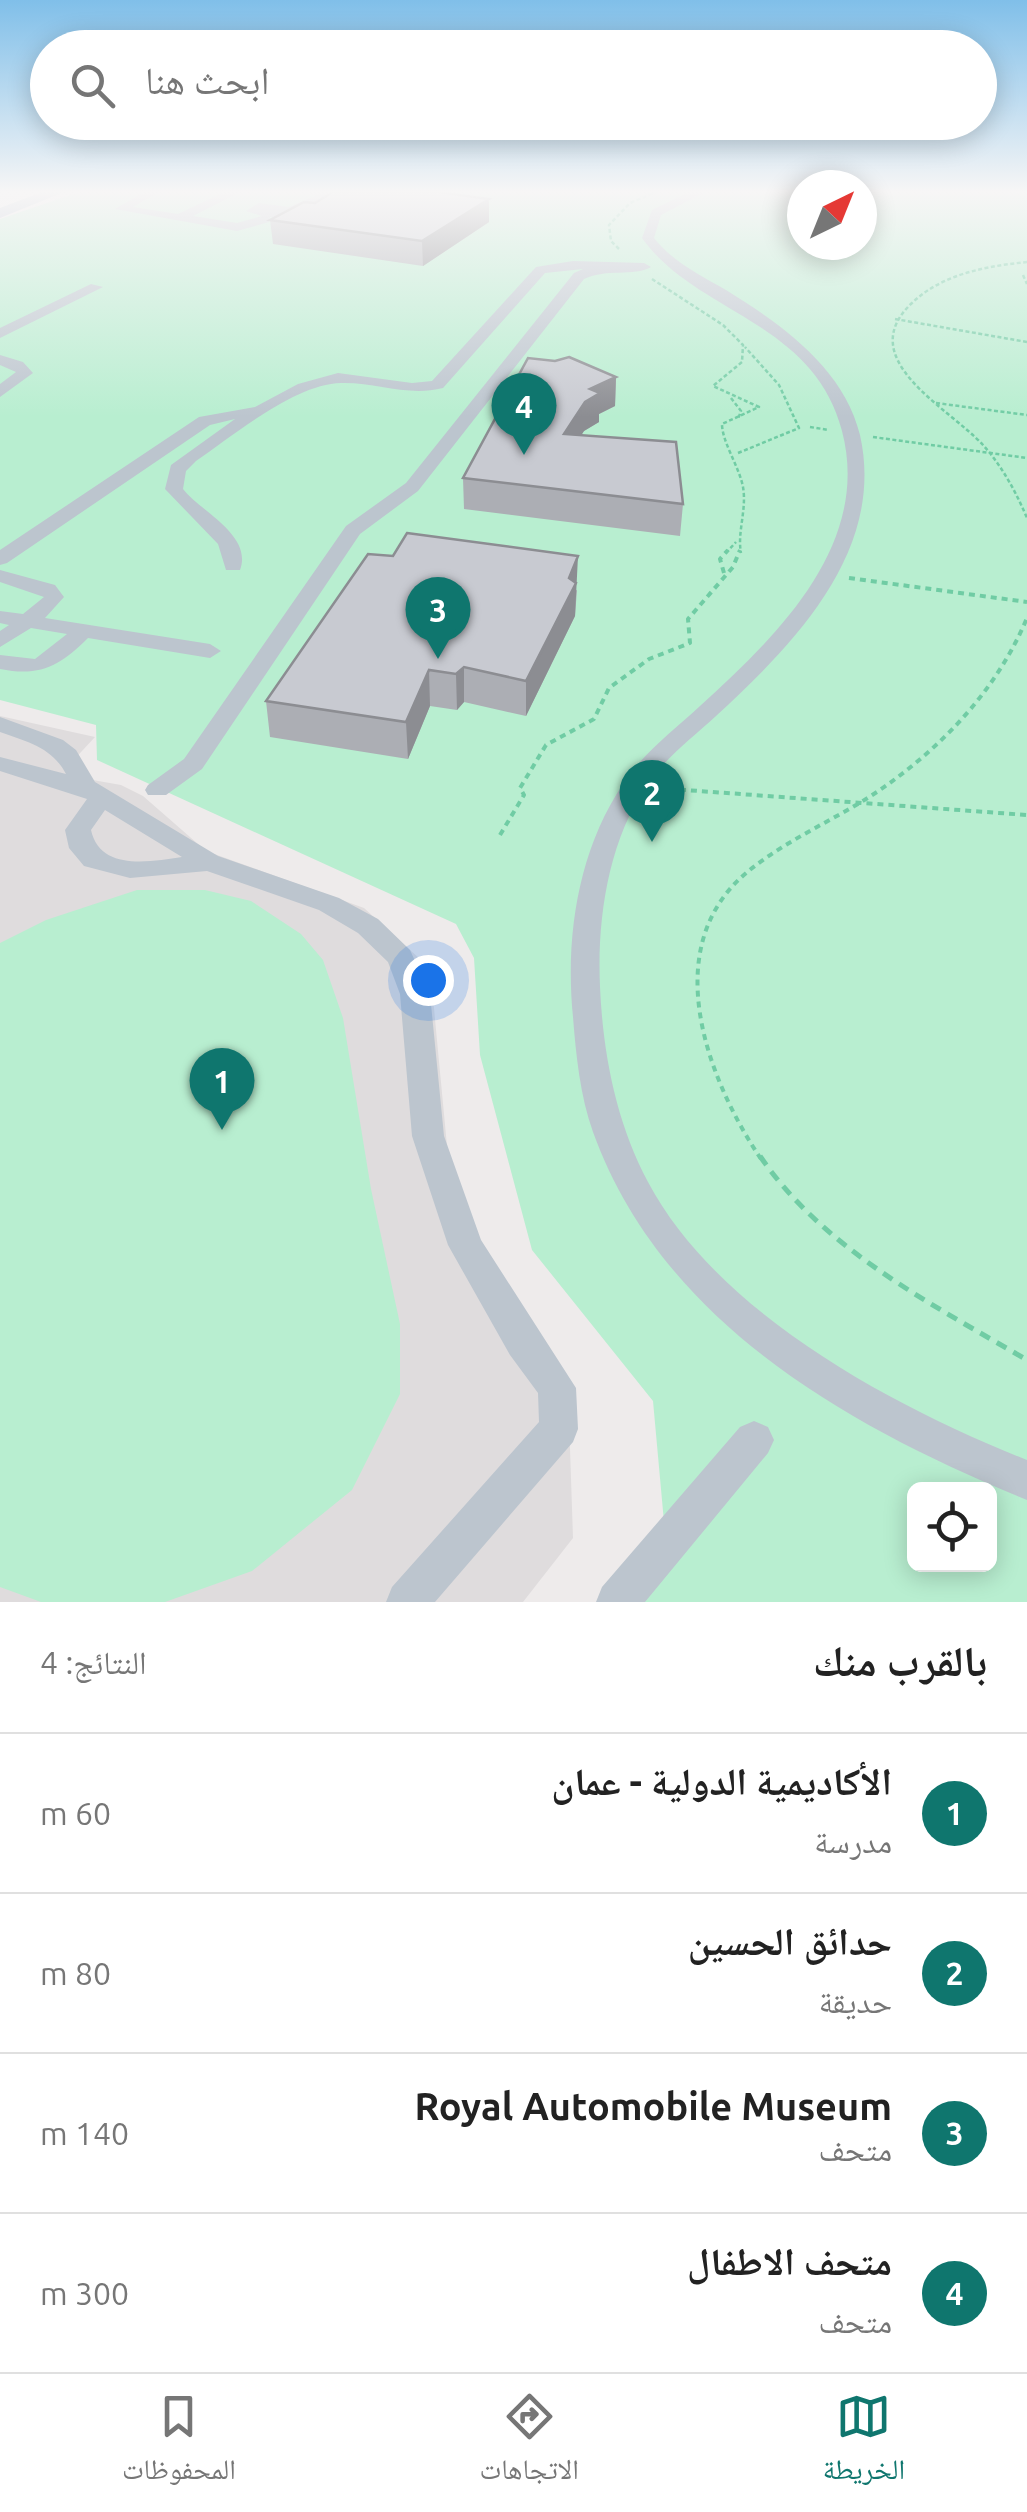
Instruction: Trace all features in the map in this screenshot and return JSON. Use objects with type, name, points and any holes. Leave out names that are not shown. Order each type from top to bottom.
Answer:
[{"type":"street","points":[[233,566],[231,546],[174,490],[174,476],[190,457],[323,379],[353,378],[417,389],[437,385],[536,273],[561,267]]},
{"type":"street","points":[[590,267],[640,267]]},
{"type":"street","points":[[157,790],[193,764],[354,530],[412,487],[579,276],[598,267]]},
{"type":"street","points":[[677,267],[782,333],[819,372],[851,434],[855,489],[850,531],[830,576],[766,654],[633,786],[590,900],[582,952],[596,1078],[610,1134],[635,1189],[677,1251],[723,1299],[792,1355],[917,1432],[1027,1480]]},
{"type":"street","points":[[0,334],[96,287]]},
{"type":"street","points":[[0,360],[22,368],[25,373],[0,392]]},
{"type":"street","points":[[0,559],[204,421],[269,409]]},
{"type":"street","points":[[0,576],[52,592],[48,606],[0,640]]},
{"type":"street","points":[[0,617],[210,651]]},
{"type":"street","points":[[0,662],[24,668],[43,667],[83,631]]},
{"type":"street","points":[[0,724],[55,745],[68,755],[93,792]]},
{"type":"street","points":[[0,764],[93,792],[209,862],[329,904],[368,926],[400,958],[415,994],[428,1136],[464,1245],[523,1343],[557,1388],[559,1429],[407,1602]]},
{"type":"street","points":[[93,792],[78,830],[80,846],[92,860],[134,870],[209,862]]},
{"type":"street","points":[[617,1602],[754,1440]]},
{"type":"path","points":[[640,267],[723,325],[779,385],[800,428],[738,453]]},
{"type":"path","points":[[1003,267],[956,276],[909,303],[895,319],[895,354],[931,402],[991,456],[1027,518]]},
{"type":"path","points":[[1023,275],[1027,284]]},
{"type":"path","points":[[895,319],[1027,342]]},
{"type":"path","points":[[724,573],[720,559],[738,540],[745,523],[738,453],[721,432],[722,424],[756,412],[758,405],[713,386],[742,362],[743,345]]},
{"type":"path","points":[[724,392],[739,405],[738,418]]},
{"type":"path","points":[[931,402],[1027,415]]},
{"type":"path","points":[[851,434],[1027,458]]},
{"type":"path","points":[[500,835],[524,795],[520,788],[526,772],[538,763],[546,745],[594,722],[604,710],[608,688],[636,667],[690,643],[688,619],[704,608],[724,573],[741,558],[738,540]]},
{"type":"path","points":[[830,576],[1027,602]]},
{"type":"path","points":[[1027,618],[1020,639],[951,732],[884,788],[771,856],[729,889],[703,929],[694,987],[710,1054],[740,1128],[791,1196],[870,1260],[1027,1360]]},
{"type":"path","points":[[633,786],[1027,816]]},
{"type":"shaded area","points":[[0,716],[95,737],[69,765],[87,779],[121,785],[143,796],[206,851],[364,908],[421,960],[433,998],[449,1167],[500,1285],[568,1389],[573,1538],[523,1602],[0,1602]]},
{"type":"green space","points":[[0,267],[1027,267],[1027,1602],[639,1602],[664,1522],[653,1401],[532,1250],[480,1055],[474,958],[456,924],[97,760],[96,725],[0,700]]},
{"type":"green space","points":[[137,890],[205,890],[251,901],[301,934],[323,960],[343,1018],[371,1189],[400,1324],[400,1394],[352,1490],[252,1571],[165,1602],[41,1602],[0,1587],[0,943],[46,920]]},
{"type":"building","points":[[569,357],[616,377],[590,389],[600,393],[585,402],[564,434],[676,442],[683,504],[463,478],[528,358],[555,361]]},
{"type":"building","points":[[407,533],[578,556],[569,578],[576,583],[526,681],[464,667],[456,674],[429,670],[406,722],[266,701],[368,554],[393,556]]},
{"type":"place","name":"متحف الاطفال","points":[[524,455]]},
{"type":"place","name":"Royal Automobile Museum","points":[[438,659]]},
{"type":"place","name":"حدائق الحسين","points":[[652,842]]},
{"type":"place","name":"الأكاديمية الدولية - عمان","points":[[222,1130]]}]
